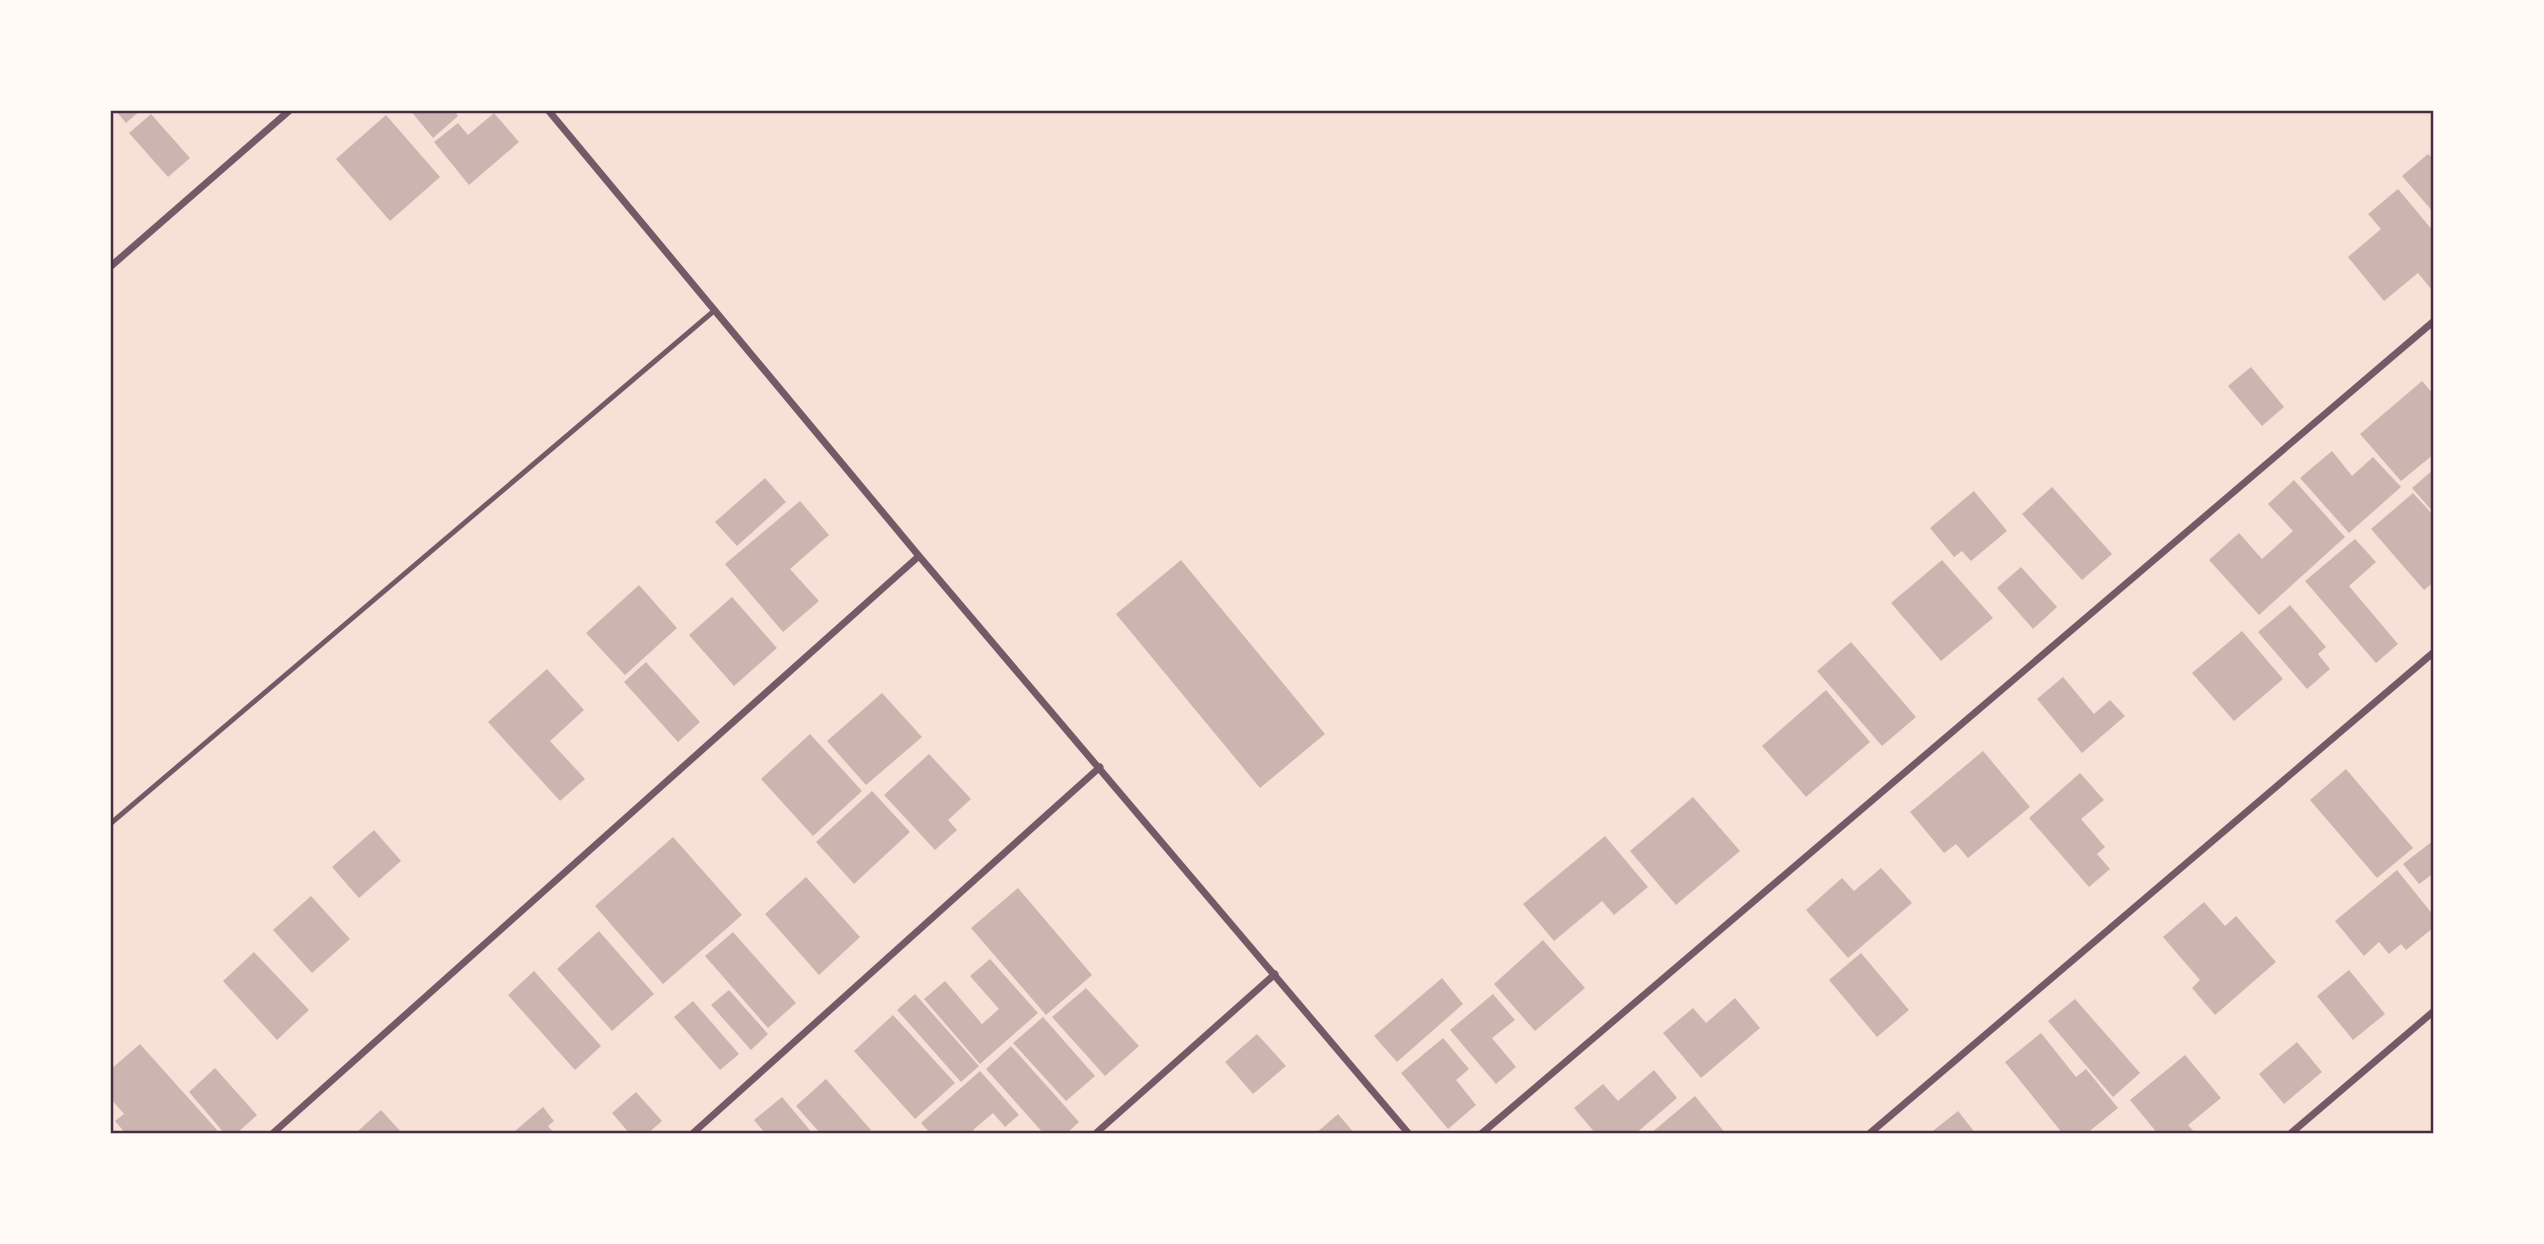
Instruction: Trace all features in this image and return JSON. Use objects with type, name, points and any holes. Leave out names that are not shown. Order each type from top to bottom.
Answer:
[{"type":"street","points":[[110,267],[290,110]]},
{"type":"street","points":[[548,110],[919,556],[1409,1134]]},
{"type":"street","points":[[1480,1134],[2434,321]]},
{"type":"street","points":[[272,1134],[919,556]]},
{"type":"street","points":[[1869,1134],[2434,652]]},
{"type":"street","points":[[692,1134],[1100,767]]},
{"type":"street","points":[[1095,1134],[1275,974]]},
{"type":"street","points":[[2290,1134],[2434,1011]]},
{"type":"lane","points":[[110,824],[715,310]]},
{"type":"building","points":[[115,110],[141,110],[126,123]]},
{"type":"building","points":[[410,110],[454,110],[458,116],[433,138]]},
{"type":"building","points":[[494,113],[519,142],[469,185],[434,142],[458,123],[468,135]]},
{"type":"building","points":[[151,114],[190,158],[168,177],[129,133]]},
{"type":"building","points":[[386,115],[440,177],[390,221],[336,159]]},
{"type":"building","points":[[2428,154],[2434,160],[2434,213],[2402,176]]},
{"type":"building","points":[[2398,189],[2434,232],[2434,287],[2431,289],[2418,273],[2384,301],[2348,257],[2381,229],[2368,214]]},
{"type":"building","points":[[2251,367],[2284,407],[2262,426],[2228,386]]},
{"type":"building","points":[[2422,381],[2434,395],[2434,454],[2401,481],[2360,434]]},
{"type":"building","points":[[2332,451],[2352,476],[2373,457],[2401,487],[2349,533],[2300,478]]},
{"type":"building","points":[[2434,469],[2434,513],[2412,488]]},
{"type":"building","points":[[765,478],[786,502],[737,546],[715,522]]},
{"type":"building","points":[[2294,480],[2345,537],[2259,615],[2209,560],[2239,533],[2262,559],[2293,531],[2268,504]]},
{"type":"building","points":[[2052,487],[2112,554],[2082,580],[2022,514]]},
{"type":"building","points":[[1974,491],[2007,531],[1971,561],[1962,551],[1954,557],[1930,528]]},
{"type":"building","points":[[2413,493],[2434,516],[2434,582],[2424,590],[2371,529]]},
{"type":"building","points":[[800,501],[829,535],[790,569],[819,601],[783,632],[725,564]]},
{"type":"building","points":[[2355,539],[2376,562],[2349,586],[2398,644],[2376,663],[2305,581]]},
{"type":"building","points":[[1181,560],[1325,734],[1260,788],[1116,614]]},
{"type":"building","points":[[1942,560],[1993,618],[1941,661],[1891,603]]},
{"type":"building","points":[[2021,567],[2057,607],[2033,629],[1997,588]]},
{"type":"building","points":[[639,585],[677,628],[625,675],[586,633]]},
{"type":"building","points":[[732,597],[777,648],[734,686],[689,635]]},
{"type":"building","points":[[2290,605],[2326,647],[2318,654],[2330,669],[2307,689],[2258,632]]},
{"type":"building","points":[[2242,631],[2283,679],[2234,721],[2192,673]]},
{"type":"building","points":[[1851,642],[1916,717],[1882,746],[1817,671]]},
{"type":"building","points":[[646,662],[700,722],[678,742],[624,682]]},
{"type":"building","points":[[547,669],[584,710],[550,741],[585,779],[560,801],[488,722]]},
{"type":"building","points":[[2063,677],[2094,714],[2110,700],[2125,716],[2082,753],[2037,699]]},
{"type":"building","points":[[1826,690],[1870,742],[1806,797],[1762,746]]},
{"type":"building","points":[[882,693],[922,737],[866,785],[827,741]]},
{"type":"building","points":[[810,734],[862,791],[813,836],[761,779]]},
{"type":"building","points":[[1983,751],[2030,807],[1968,858],[1956,844],[1944,853],[1910,812]]},
{"type":"building","points":[[929,754],[971,799],[948,820],[957,830],[935,850],[884,795]]},
{"type":"building","points":[[2346,769],[2413,848],[2377,878],[2310,800]]},
{"type":"building","points":[[2080,773],[2104,800],[2081,819],[2105,847],[2097,854],[2110,869],[2089,887],[2029,818]]},
{"type":"building","points":[[872,791],[910,832],[854,884],[816,842]]},
{"type":"building","points":[[1693,797],[1740,851],[1676,905],[1630,851]]},
{"type":"building","points":[[374,830],[401,861],[359,898],[332,867]]},
{"type":"building","points":[[1605,836],[1648,887],[1614,915],[1602,901],[1554,941],[1523,904]]},
{"type":"building","points":[[673,837],[742,915],[663,984],[595,906]]},
{"type":"building","points":[[2434,840],[2434,873],[2419,884],[2403,864]]},
{"type":"building","points":[[1881,868],[1912,903],[1848,958],[1806,910],[1842,878],[1854,891]]},
{"type":"building","points":[[2397,870],[2434,916],[2434,927],[2406,950],[2401,944],[2389,954],[2379,942],[2364,956],[2335,921]]},
{"type":"building","points":[[806,877],[860,937],[819,975],[765,914]]},
{"type":"building","points":[[1018,888],[1092,975],[1046,1015],[971,928]]},
{"type":"building","points":[[311,896],[350,939],[312,973],[273,930]]},
{"type":"building","points":[[2204,902],[2225,926],[2236,916],[2276,962],[2215,1015],[2192,988],[2200,980],[2163,937]]},
{"type":"building","points":[[599,931],[654,994],[612,1031],[557,969]]},
{"type":"building","points":[[733,932],[796,1003],[768,1028],[705,956]]},
{"type":"building","points":[[1543,940],[1585,988],[1535,1031],[1494,984]]},
{"type":"building","points":[[254,952],[309,1010],[277,1040],[223,981]]},
{"type":"building","points":[[1861,953],[1909,1010],[1877,1037],[1829,980]]},
{"type":"building","points":[[990,959],[1038,1013],[980,1064],[924,999],[945,981],[982,1024],[999,1009],[970,976]]},
{"type":"building","points":[[2349,970],[2385,1014],[2353,1040],[2317,996]]},
{"type":"building","points":[[534,971],[601,1046],[575,1070],[508,995]]},
{"type":"building","points":[[1442,978],[1463,1004],[1397,1062],[1374,1036]]},
{"type":"building","points":[[1086,988],[1139,1046],[1105,1076],[1052,1017]]},
{"type":"building","points":[[729,990],[768,1034],[751,1050],[711,1005]]},
{"type":"building","points":[[915,994],[979,1066],[961,1082],[897,1010]]},
{"type":"building","points":[[1493,994],[1515,1020],[1492,1038],[1516,1067],[1496,1084],[1450,1030]]},
{"type":"building","points":[[1735,998],[1760,1028],[1701,1078],[1663,1033],[1693,1008],[1706,1023]]},
{"type":"building","points":[[2075,999],[2140,1073],[2113,1097],[2048,1021]]},
{"type":"building","points":[[693,1001],[739,1054],[720,1070],[674,1017]]},
{"type":"building","points":[[893,1015],[955,1083],[915,1119],[854,1051]]},
{"type":"building","points":[[1043,1017],[1095,1076],[1066,1101],[1013,1043]]},
{"type":"building","points":[[2041,1033],[2076,1077],[2086,1069],[2118,1108],[2086,1134],[2063,1134],[2005,1062]]},
{"type":"building","points":[[1257,1034],[1286,1066],[1253,1094],[1225,1062]]},
{"type":"building","points":[[1443,1038],[1469,1069],[1456,1080],[1476,1105],[1448,1129],[1401,1073]]},
{"type":"building","points":[[2297,1042],[2322,1072],[2284,1104],[2259,1074]]},
{"type":"building","points":[[140,1044],[217,1130],[212,1134],[126,1134],[115,1121],[124,1114],[110,1098],[110,1070]]},
{"type":"building","points":[[1011,1046],[1079,1122],[1066,1134],[1044,1134],[986,1069]]},
{"type":"building","points":[[2185,1055],[2221,1098],[2188,1125],[2196,1134],[2158,1134],[2130,1100]]},
{"type":"building","points":[[215,1068],[257,1115],[236,1134],[225,1134],[189,1092]]},
{"type":"building","points":[[1654,1070],[1677,1098],[1635,1134],[1596,1134],[1574,1108],[1603,1084],[1618,1101]]},
{"type":"building","points":[[980,1071],[1019,1115],[1005,1127],[993,1113],[973,1130],[976,1134],[931,1134],[921,1123]]},
{"type":"building","points":[[826,1079],[871,1130],[867,1134],[821,1134],[796,1106]]},
{"type":"building","points":[[636,1092],[662,1121],[647,1134],[630,1134],[612,1113]]},
{"type":"building","points":[[1695,1096],[1726,1134],[1650,1134]]},
{"type":"building","points":[[782,1097],[813,1134],[766,1134],[754,1120]]},
{"type":"building","points":[[543,1107],[554,1121],[548,1126],[555,1134],[518,1134],[515,1131]]},
{"type":"building","points":[[381,1110],[403,1134],[360,1134],[358,1131]]},
{"type":"building","points":[[1958,1111],[1976,1134],[1929,1134]]},
{"type":"building","points":[[1338,1114],[1355,1134],[1315,1134]]}]
